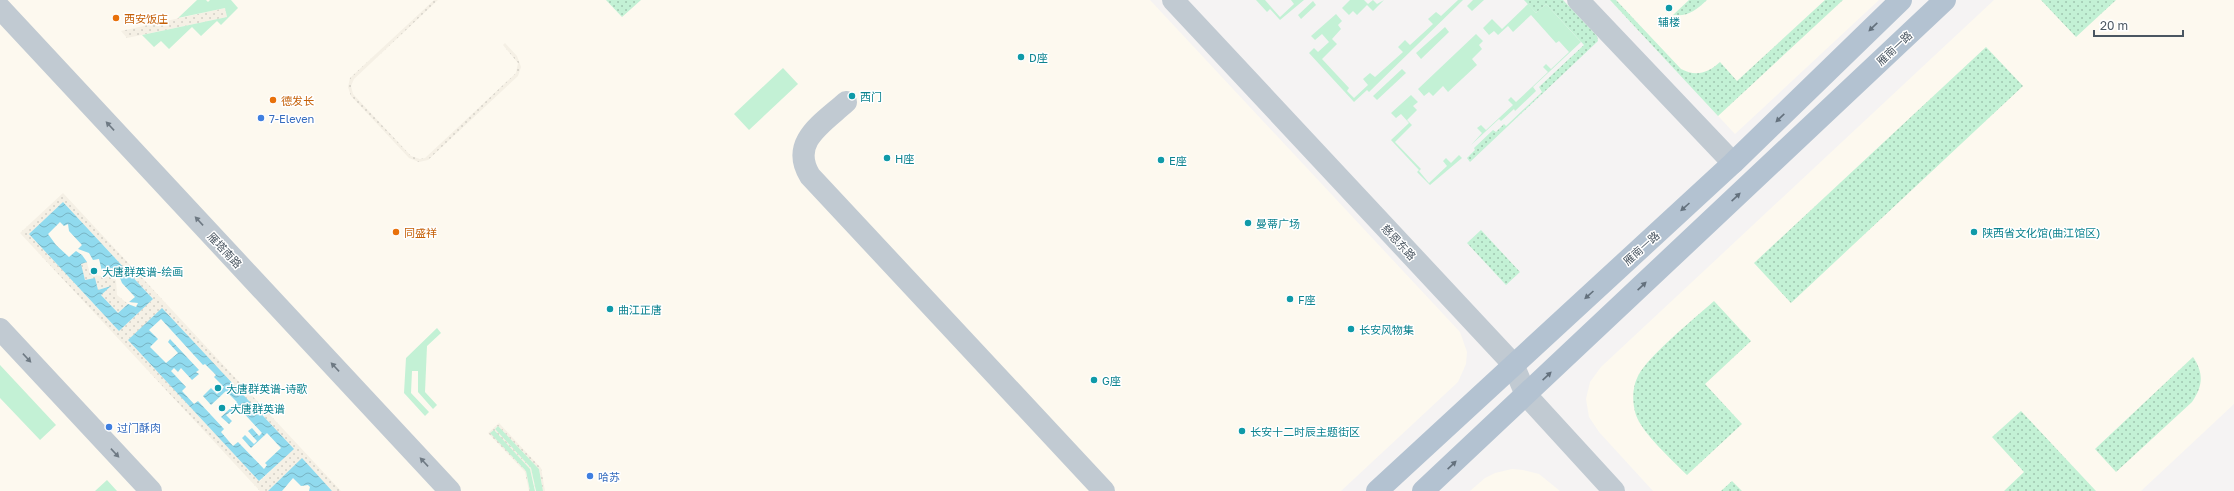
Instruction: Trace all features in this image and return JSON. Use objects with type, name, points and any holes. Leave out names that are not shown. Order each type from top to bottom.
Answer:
[{"type":"main road","name":"雁南一路","points":[[1377,491],[1513,364],[1733,163],[1901,0]]},
{"type":"main road","name":"雁南一路","points":[[1424,491],[1946,0]]},
{"type":"street","name":"慈恩东路","points":[[1173,0],[1513,364],[1526,395],[1614,491]]},
{"type":"street","points":[[1578,0],[1733,163]]},
{"type":"street","name":"雁塔南路","points":[[0,8],[450,491]]},
{"type":"street","points":[[846,102],[812,133],[804,143],[802,154],[804,166],[810,176],[1104,491]]},
{"type":"street","points":[[0,329],[151,491]]},
{"type":"shaded area","points":[[0,0],[1150,0],[1460,332],[1467,352],[1466,364],[1458,382],[1341,491],[0,491]]},
{"type":"shaded area","points":[[1610,0],[1879,0],[1735,134]]},
{"type":"shaded area","points":[[1994,0],[2234,0],[2234,404],[2141,491],[1653,491],[1599,432],[1589,417],[1586,399],[1590,382],[1601,367]]},
{"type":"shaded area","points":[[1512,469],[1539,474],[1560,491],[1470,491],[1485,478],[1495,473]]},
{"type":"green space","points":[[197,0],[206,0],[208,2],[210,0],[231,0],[238,8],[221,25],[217,21],[201,36],[192,27],[169,49],[161,41],[154,47],[142,35],[227,17],[225,8],[178,18]]},
{"type":"green space","points":[[606,0],[641,0],[622,17]]},
{"type":"green space","points":[[1256,0],[1265,0],[1280,17],[1294,4],[1291,0],[1304,0],[1280,20],[1270,9],[1267,12]]},
{"type":"green space","points":[[1350,0],[1364,0],[1368,4],[1373,0],[1377,4],[1384,0],[1373,11],[1367,5],[1357,15],[1353,11],[1349,15],[1342,8]]},
{"type":"green space","points":[[1458,0],[1463,0],[1369,92],[1367,90],[1354,102],[1309,53],[1314,48],[1318,52],[1329,42],[1322,34],[1315,40],[1311,36],[1336,14],[1342,21],[1338,25],[1341,29],[1332,39],[1337,44],[1322,59],[1349,88],[1347,91],[1354,98],[1368,85],[1363,79],[1370,73],[1375,77],[1403,52],[1398,47],[1405,40],[1410,45],[1433,24],[1428,19],[1436,12],[1441,16]]},
{"type":"green space","points":[[1473,0],[1484,0],[1472,11],[1467,6]]},
{"type":"green space","points":[[1524,0],[1563,0],[1597,36],[1598,41],[1470,162],[1467,158],[1475,150],[1474,148],[1493,130],[1496,132],[1504,124],[1506,126],[1542,92],[1539,87],[1584,45],[1546,4],[1536,13]]},
{"type":"green space","points":[[1610,0],[1616,0],[1681,69],[1692,73],[1702,73],[1711,69],[1720,62],[1737,81],[1825,0],[1843,0],[1718,116]]},
{"type":"green space","points":[[1689,0],[1707,0],[1692,12],[1683,15],[1673,15]]},
{"type":"green space","points":[[2041,0],[2116,0],[2076,37]]},
{"type":"green space","points":[[1313,1],[1316,5],[1301,19],[1298,15]]},
{"type":"green space","points":[[1528,4],[1536,13],[1546,4],[1581,42],[1533,87],[1536,91],[1515,111],[1514,109],[1501,121],[1499,119],[1471,145],[1482,133],[1477,128],[1481,125],[1486,130],[1513,105],[1508,100],[1511,97],[1516,102],[1548,72],[1543,67],[1546,64],[1551,69],[1569,52],[1559,41],[1556,43],[1531,15],[1513,32],[1508,26],[1498,35],[1494,31],[1489,35],[1483,28],[1492,19],[1502,29]]},
{"type":"green space","points":[[1445,27],[1449,32],[1421,59],[1416,53]]},
{"type":"green space","points":[[1476,34],[1483,41],[1479,45],[1482,49],[1472,59],[1477,65],[1448,92],[1443,86],[1433,96],[1429,92],[1424,96],[1418,89]]},
{"type":"green space","points":[[1986,47],[2023,86],[1791,303],[1754,263]]},
{"type":"green space","points":[[783,68],[798,84],[749,130],[734,114]]},
{"type":"green space","points":[[1402,69],[1406,73],[1377,100],[1373,96]]},
{"type":"green space","points":[[1411,95],[1418,102],[1413,106],[1417,110],[1407,120],[1412,125],[1395,142],[1421,169],[1419,171],[1429,183],[1447,166],[1443,161],[1446,158],[1451,163],[1459,155],[1462,158],[1430,185],[1417,172],[1419,170],[1391,140],[1409,123],[1401,114],[1396,118],[1391,113]]},
{"type":"green space","points":[[1481,230],[1520,272],[1506,285],[1467,243]]},
{"type":"green space","points":[[1714,301],[1751,341],[1705,384],[1742,424],[1687,475],[1658,446],[1639,422],[1636,415],[1633,395],[1638,376],[1651,358]]},
{"type":"green space","points":[[437,328],[441,333],[427,346],[425,392],[437,405],[433,409],[418,392],[418,371],[412,371],[411,393],[429,412],[425,416],[404,393],[406,358]]},
{"type":"green space","points":[[2193,357],[2197,363],[2201,380],[2196,396],[2192,402],[2116,472],[2095,449]]},
{"type":"green space","points":[[0,365],[56,425],[40,440],[0,398]]},
{"type":"green space","points":[[2021,411],[2096,491],[2004,491],[2024,472],[1992,437]]},
{"type":"green space","points":[[498,426],[539,469],[543,491],[536,491],[531,468],[495,429]]},
{"type":"green space","points":[[494,430],[530,469],[535,491],[530,491],[526,471],[490,433]]},
{"type":"green space","points":[[107,480],[117,491],[95,491]]},
{"type":"green space","points":[[1732,481],[1742,491],[1721,491]]},
{"type":"sand","points":[[434,0],[438,0],[354,79],[351,86],[353,94],[411,156],[420,159],[425,158],[516,73],[518,63],[503,45],[505,43],[517,56],[521,67],[518,76],[428,160],[419,162],[409,158],[351,96],[348,87],[350,78]]},
{"type":"sand","points":[[225,8],[227,17],[127,38],[121,31]]},
{"type":"sand","points":[[63,193],[341,491],[332,491],[302,459],[268,491],[260,491],[20,233]],"holes":[[[63,202],[153,299],[119,331],[29,234]],[[162,309],[293,449],[260,481],[128,340]]]},
{"type":"sand","points":[[87,262],[91,272],[94,275],[106,276],[116,280],[117,295],[128,304],[118,313],[101,295],[110,286],[98,290],[85,280],[80,264]]},
{"type":"sand","points":[[499,423],[541,468],[545,491],[543,491],[539,469],[498,426],[495,429],[531,468],[536,491],[530,469],[491,433],[526,471],[529,491],[525,472],[488,433]]},
{"type":"water","points":[[63,202],[153,299],[119,331],[29,234]],"holes":[[[60,222],[64,226],[68,224],[69,231],[82,245],[78,249],[89,253],[93,260],[99,259],[102,271],[112,268],[114,274],[120,278],[122,283],[135,297],[129,302],[138,303],[136,307],[128,304],[118,313],[101,295],[111,286],[98,290],[95,278],[85,280],[81,264],[87,262],[82,255],[76,251],[69,257],[56,245],[48,234]]]},
{"type":"water","points":[[162,308],[294,449],[259,481],[128,340]],"holes":[[[161,319],[203,365],[205,364],[216,375],[214,377],[224,387],[217,394],[211,388],[203,396],[211,405],[226,391],[237,402],[221,417],[229,424],[232,421],[226,415],[230,412],[232,414],[239,408],[262,433],[259,436],[252,428],[248,431],[257,441],[254,444],[245,435],[242,438],[251,448],[267,433],[281,448],[265,463],[267,465],[264,469],[238,442],[233,446],[221,432],[224,429],[198,401],[194,404],[182,391],[186,387],[171,371],[174,368],[178,372],[181,368],[192,380],[199,374],[196,372],[199,370],[170,339],[168,342],[178,353],[166,363],[150,347],[158,339],[149,330]]]},
{"type":"water","points":[[302,458],[332,491],[309,491],[310,487],[308,485],[301,486],[293,478],[282,491],[268,491]]},
{"type":"place","name":"辅楼","points":[[1669,8]]},
{"type":"place","name":"西安饭庄","points":[[116,18]]},
{"type":"place","name":"D座","points":[[1021,57]]},
{"type":"place","name":"西门","points":[[852,96]]},
{"type":"place","name":"德发长","points":[[273,100]]},
{"type":"place","name":"7-Eleven","points":[[261,118]]},
{"type":"place","name":"H座","points":[[887,158]]},
{"type":"place","name":"E座","points":[[1161,160]]},
{"type":"place","name":"曼蒂广场","points":[[1248,223]]},
{"type":"place","name":"同盛祥","points":[[396,232]]},
{"type":"place","name":"陕西省文化馆(曲江馆区)","points":[[1974,232]]},
{"type":"place","name":"大唐群英谱-绘画","points":[[94,271]]},
{"type":"place","name":"F座","points":[[1290,299]]},
{"type":"place","name":"曲江正唐","points":[[610,309]]},
{"type":"place","name":"长安风物集","points":[[1351,329]]},
{"type":"place","name":"G座","points":[[1094,380]]},
{"type":"place","name":"大唐群英谱-诗歌","points":[[218,388]]},
{"type":"place","name":"大唐群英谱","points":[[222,408]]},
{"type":"place","name":"过门酥肉","points":[[109,427]]},
{"type":"place","name":"长安十二时辰主题街区","points":[[1242,431]]},
{"type":"place","name":"哈苏","points":[[590,476]]}]
